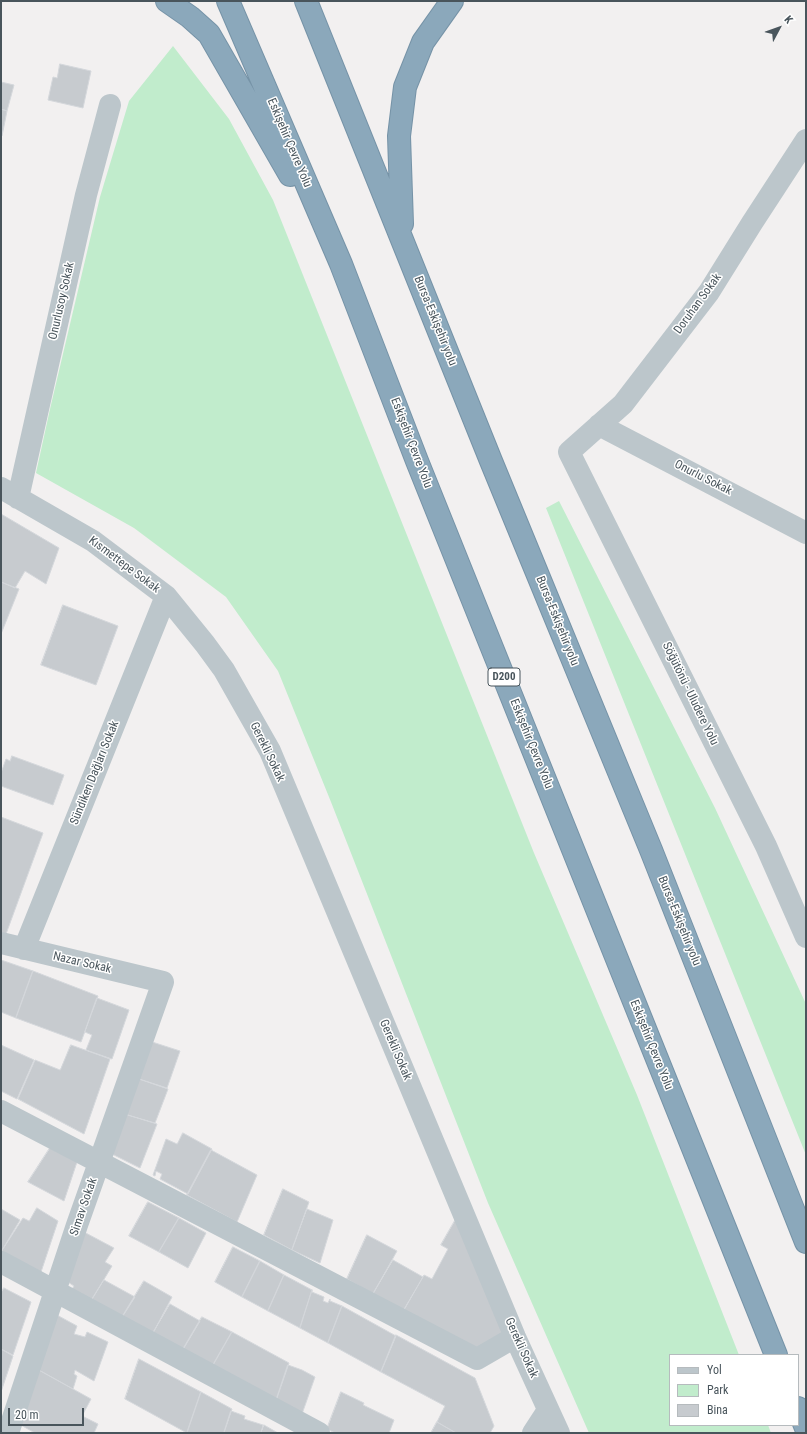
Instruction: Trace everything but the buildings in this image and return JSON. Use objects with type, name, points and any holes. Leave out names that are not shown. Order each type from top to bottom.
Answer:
[{"type":"highway","points":[[167,1],[190,17],[209,34],[341,264]]},
{"type":"highway","name":"Eskişehir Çevre Yolu","points":[[228,1],[341,264],[417,461],[776,1354]]},
{"type":"highway","name":"Bursa-Eskişehir yolu","points":[[306,1],[494,468],[651,850],[806,1242]]},
{"type":"highway","points":[[403,240],[398,136],[405,87],[423,42],[452,1]]},
{"type":"highway","points":[[799,1410],[806,1428]]},
{"type":"street","name":"Onurlusoy Sokak","points":[[10,493],[110,105]]},
{"type":"street","name":"Doruhan Sokak","points":[[569,452],[623,404],[709,292],[806,140]]},
{"type":"street","name":"Onurlu Sokak","points":[[599,425],[806,533]]},
{"type":"street","name":"Söğütönü - Uludere Yolu","points":[[569,452],[766,846],[806,937]]},
{"type":"street","name":"Kısmettepe Sokak","points":[[10,493],[93,541],[166,596],[206,644],[224,670]]},
{"type":"street","name":"Sündiken Dağları Sokak","points":[[24,950],[166,596]]},
{"type":"street","name":"Gerekli Sokak","points":[[224,670],[270,751],[515,1337],[558,1433]]},
{"type":"street","name":"Nazar Sokak","points":[[1,943],[24,950],[163,982]]},
{"type":"street","name":"Simav Sokak","points":[[8,1431],[163,982]]},
{"type":"street","points":[[1,1111],[100,1161],[477,1359],[515,1337]]},
{"type":"street","points":[[1,1262],[319,1433]]},
{"type":"street","points":[[533,1433],[548,1410]]},
{"type":"green space","points":[[173,46],[229,119],[273,200],[534,853],[637,1095],[739,1354],[669,1354],[669,1426],[768,1426],[771,1433],[589,1433],[488,1203],[278,671],[226,597],[134,528],[36,473],[100,197],[129,101]]},
{"type":"green space","points":[[559,501],[715,808],[806,1004],[806,1155],[546,508]]}]
